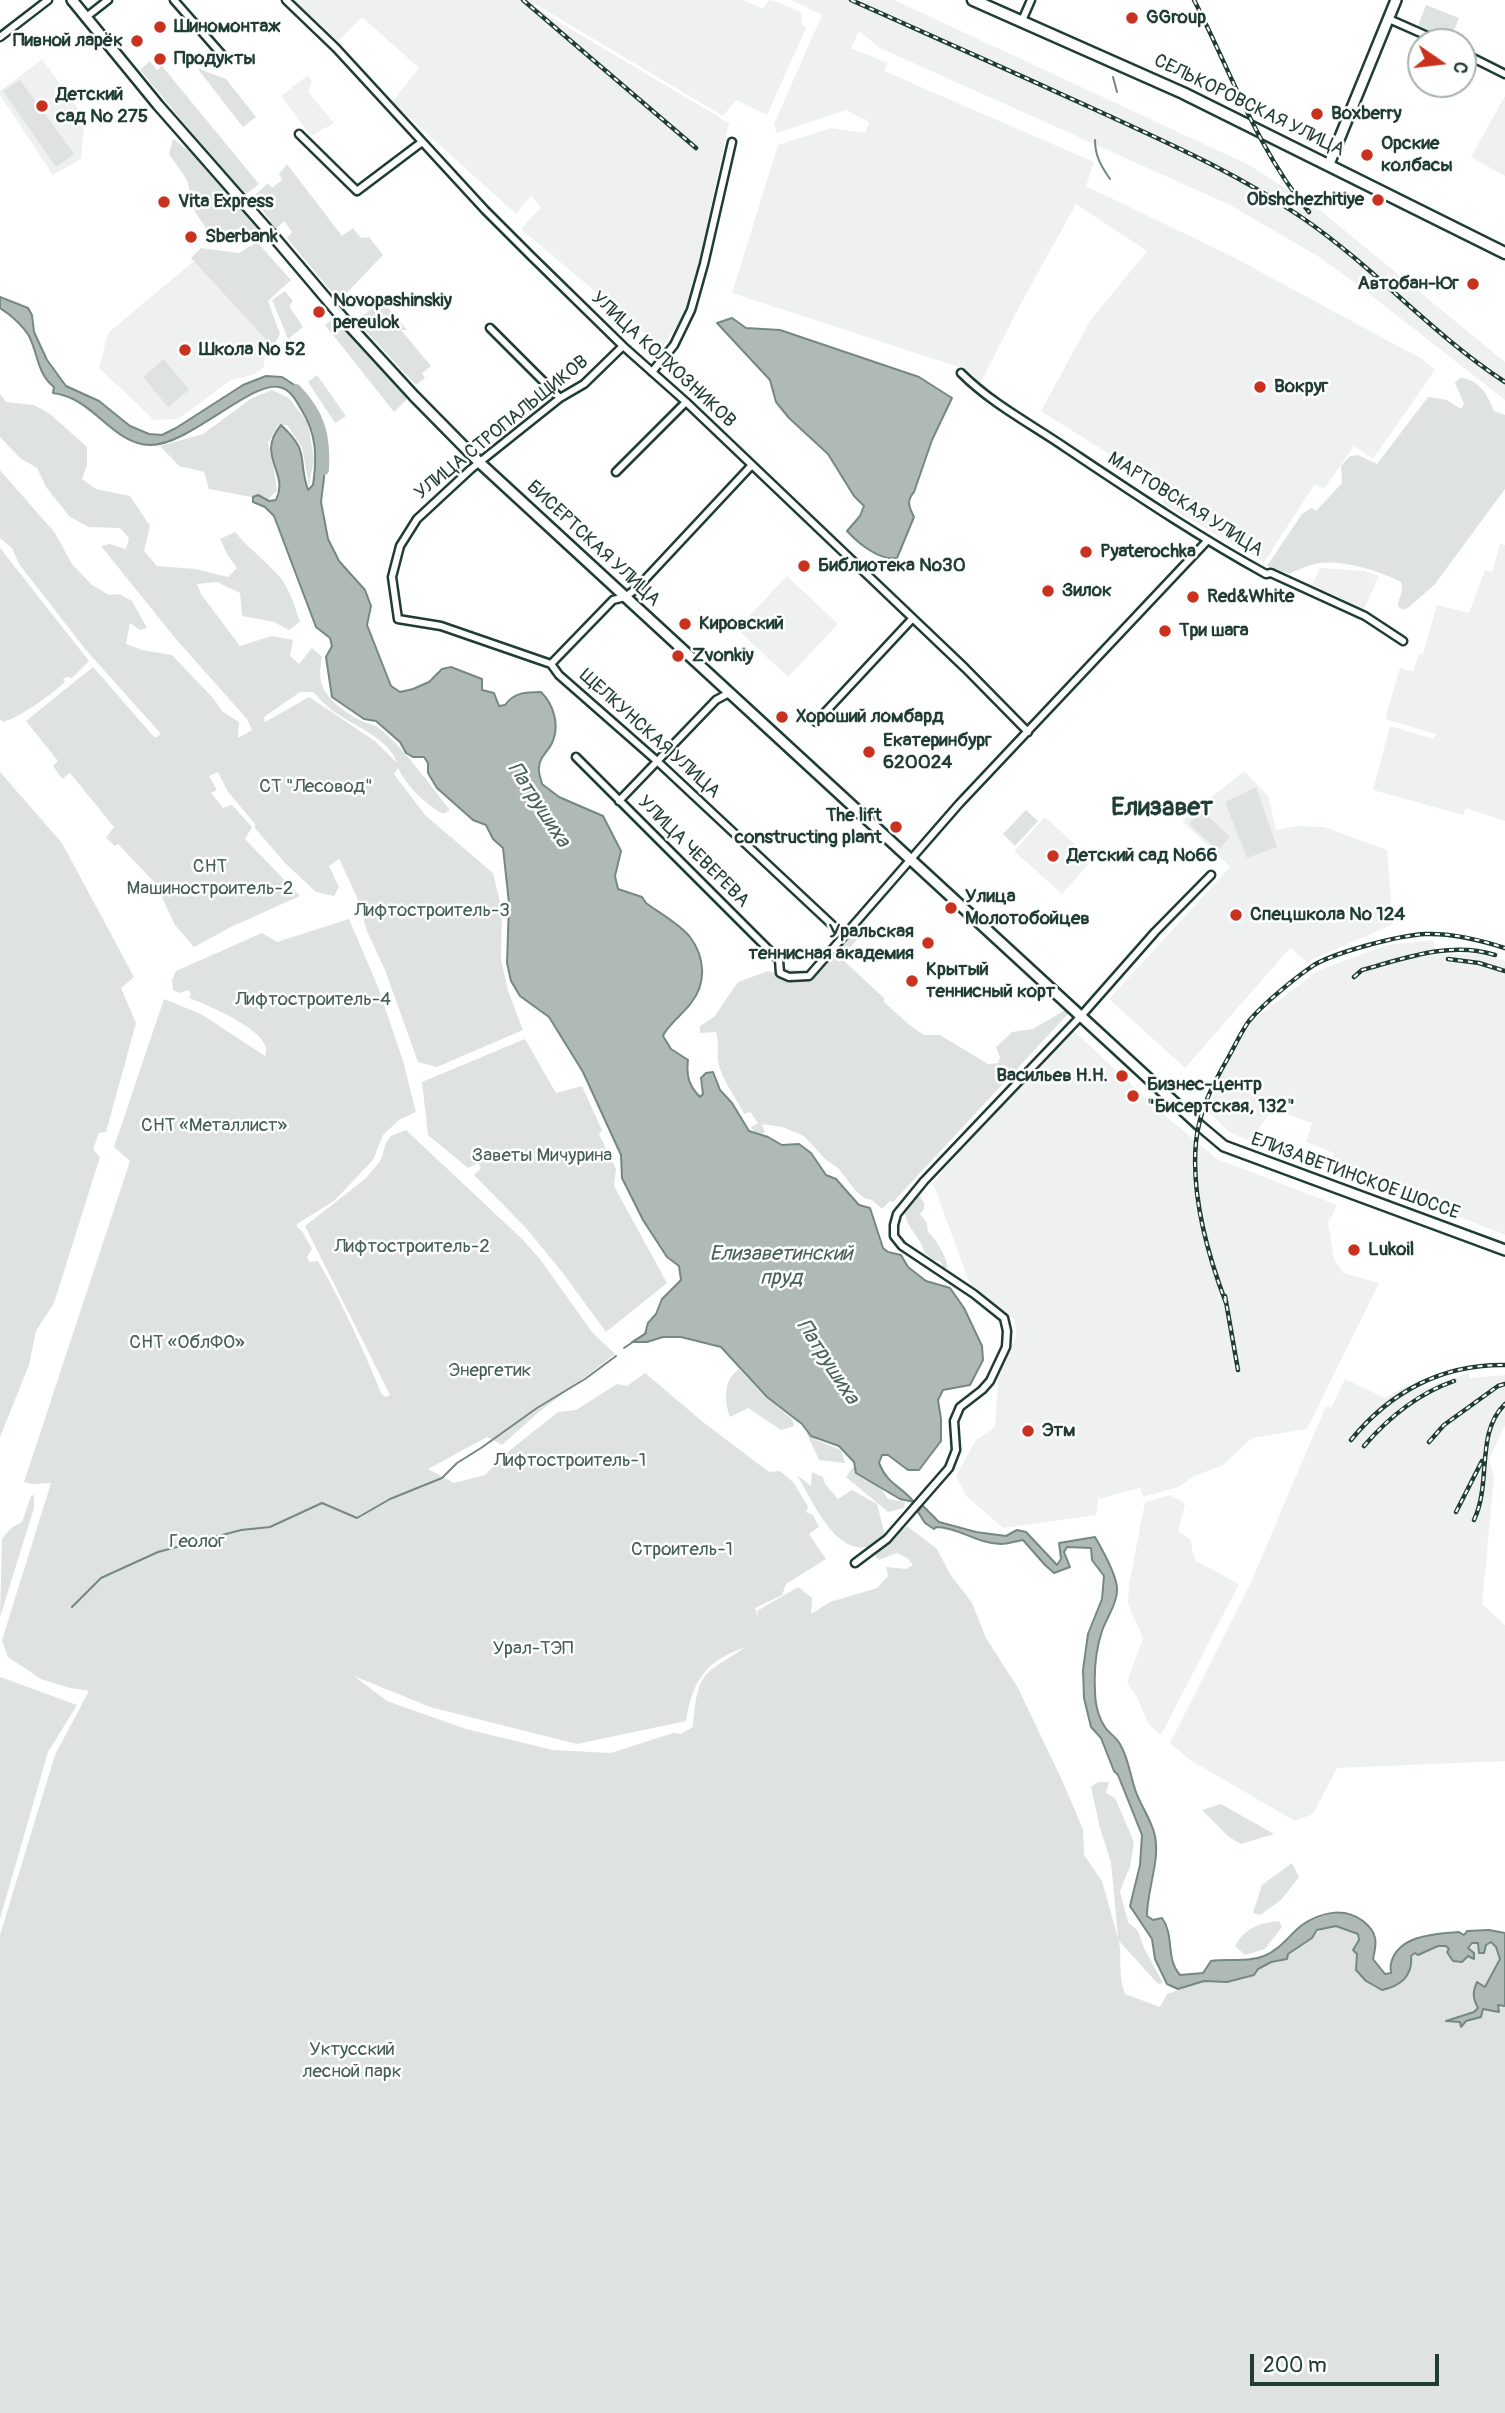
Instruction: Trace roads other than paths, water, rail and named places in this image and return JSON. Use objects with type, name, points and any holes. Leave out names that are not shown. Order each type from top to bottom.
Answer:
[{"type":"main road","name":"БИСЕРТСКАЯ УЛИЦА","points":[[72,0],[158,105],[345,322],[480,463],[1199,1125]]},
{"type":"main road","name":"СЕЛЬКОРОВСКАЯ УЛИЦА","points":[[973,0],[1183,93],[1505,253]]},
{"type":"main road","points":[[1329,164],[1396,0]]},
{"type":"main road","name":"ЕЛИЗАВЕТИНСКОЕ ШОССЕ","points":[[1199,1125],[1224,1146],[1505,1250]]},
{"type":"street","points":[[0,37],[48,0]]},
{"type":"street","points":[[85,18],[108,0]]},
{"type":"street","points":[[174,0],[225,57]]},
{"type":"street","name":"УЛИЦА КОЛХОЗНИКОВ","points":[[286,0],[336,48],[485,210],[623,346],[686,402],[1028,733]]},
{"type":"street","points":[[1021,23],[1031,0]]},
{"type":"street","points":[[1389,19],[1409,28]]},
{"type":"street","points":[[1477,60],[1505,74]]},
{"type":"street","points":[[299,134],[357,191],[422,142]]},
{"type":"street","points":[[652,372],[674,345],[691,310],[732,142]]},
{"type":"street","points":[[490,328],[560,398]]},
{"type":"street","name":"УЛИЦА СТРОПАЛЬЩИКОВ","points":[[398,619],[392,577],[400,546],[417,519],[471,469],[560,398],[584,384],[623,346]]},
{"type":"street","name":"МАРТОВСКАЯ УЛИЦА","points":[[961,373],[1025,423],[1206,541],[1266,574],[1271,573],[1365,616],[1403,641]]},
{"type":"street","points":[[616,472],[686,402]]},
{"type":"street","points":[[551,664],[613,600],[625,597],[636,589],[751,466]]},
{"type":"street","points":[[843,935],[959,804],[1206,541]]},
{"type":"street","name":"ЩЕЛКУНСКАЯ УЛИЦА","points":[[398,619],[441,626],[551,664],[559,675],[657,761],[843,935]]},
{"type":"street","points":[[816,722],[912,620]]},
{"type":"street","points":[[619,801],[716,700],[729,693]]},
{"type":"street","name":"УЛИЦА ЧЕВЕРЕВА","points":[[576,757],[779,960],[780,973],[789,977],[809,976],[843,935]]},
{"type":"street","points":[[855,1563],[887,1539],[949,1468],[956,1450],[954,1421],[960,1407],[990,1381],[1006,1347],[1004,1318],[974,1294],[902,1246],[894,1236],[897,1214],[924,1181],[1211,875]]},
{"type":"water","name":"Елизаветинский пруд","points":[[0,297],[28,308],[32,315],[34,332],[47,360],[66,386],[99,401],[130,426],[149,434],[162,435],[243,385],[266,376],[282,377],[296,386],[314,410],[324,441],[321,502],[328,539],[339,561],[365,590],[371,606],[367,625],[391,686],[400,692],[413,689],[429,682],[442,669],[451,667],[482,679],[482,690],[494,693],[499,706],[505,705],[517,695],[526,693],[541,692],[546,697],[554,716],[555,730],[552,743],[539,764],[542,784],[559,797],[603,816],[621,851],[615,876],[618,889],[642,897],[646,903],[675,923],[690,937],[699,953],[702,970],[700,987],[691,1003],[663,1036],[671,1049],[688,1060],[687,1071],[693,1089],[700,1097],[703,1094],[701,1078],[706,1073],[713,1072],[720,1090],[732,1103],[749,1131],[782,1145],[799,1144],[811,1153],[826,1175],[836,1179],[859,1205],[870,1208],[883,1248],[901,1255],[908,1267],[926,1281],[950,1288],[964,1308],[982,1346],[983,1360],[970,1385],[943,1390],[938,1400],[941,1441],[919,1470],[908,1470],[888,1455],[882,1455],[879,1463],[886,1476],[914,1502],[900,1499],[856,1473],[854,1462],[839,1446],[811,1436],[802,1424],[767,1397],[721,1347],[681,1337],[632,1342],[645,1334],[648,1323],[656,1314],[662,1299],[681,1280],[679,1266],[667,1257],[643,1220],[622,1178],[621,1155],[583,1072],[549,1017],[520,996],[511,981],[507,963],[509,903],[503,848],[493,839],[486,825],[473,820],[437,788],[428,773],[428,763],[424,757],[413,757],[406,753],[400,742],[376,721],[364,719],[332,697],[326,657],[332,646],[330,638],[316,627],[274,516],[265,507],[253,502],[253,497],[258,495],[269,501],[276,500],[279,481],[271,446],[281,425],[300,449],[308,490],[313,485],[313,437],[295,399],[283,388],[267,388],[236,403],[182,436],[165,443],[139,443],[118,433],[82,404],[53,393],[54,387],[41,370],[29,336],[16,320],[0,308]]},
{"type":"water","points":[[732,318],[746,328],[780,330],[919,377],[952,398],[932,440],[910,498],[914,517],[897,558],[877,554],[847,531],[860,516],[864,506],[854,496],[828,454],[789,418],[776,402],[770,380],[717,323]]},
{"type":"water","points":[[922,1505],[939,1522],[976,1532],[1006,1536],[1017,1530],[1026,1532],[1057,1565],[1061,1559],[1059,1543],[1095,1537],[1102,1549],[1117,1585],[1117,1596],[1102,1631],[1097,1653],[1096,1706],[1107,1730],[1124,1751],[1136,1792],[1154,1830],[1156,1856],[1147,1916],[1153,1920],[1162,1918],[1166,1925],[1173,1961],[1180,1975],[1203,1973],[1211,1961],[1264,1956],[1309,1921],[1325,1914],[1340,1913],[1363,1921],[1374,1934],[1376,1943],[1373,1959],[1385,1974],[1391,1973],[1395,1953],[1402,1946],[1420,1937],[1459,1932],[1464,1935],[1467,1931],[1489,1930],[1505,1933],[1505,2006],[1498,2005],[1499,2012],[1483,2009],[1481,2017],[1466,2021],[1461,2027],[1460,2022],[1446,2021],[1474,2012],[1478,2008],[1474,1995],[1477,1982],[1485,1987],[1500,1959],[1491,1942],[1486,1945],[1484,1953],[1479,1953],[1478,1943],[1472,1943],[1468,1948],[1474,1953],[1474,1959],[1468,1956],[1462,1962],[1453,1961],[1446,1946],[1438,1946],[1418,1955],[1415,1953],[1411,1956],[1410,1970],[1404,1979],[1382,1990],[1366,1981],[1356,1970],[1357,1954],[1353,1950],[1359,1940],[1358,1934],[1336,1926],[1317,1930],[1312,1938],[1288,1954],[1287,1959],[1271,1962],[1258,1969],[1254,1975],[1227,1982],[1204,1981],[1178,1989],[1167,1984],[1155,1959],[1152,1939],[1130,1906],[1140,1865],[1142,1835],[1101,1738],[1091,1727],[1084,1698],[1083,1670],[1088,1634],[1102,1599],[1104,1576],[1092,1560],[1091,1548],[1067,1547],[1064,1552],[1070,1567],[1054,1573],[1023,1540],[993,1543],[944,1528],[934,1529],[925,1523],[918,1512]]},
{"type":"waterway","points":[[1113,77],[1117,92]]},
{"type":"waterway","points":[[1095,140],[1099,161],[1110,179]]},
{"type":"waterway","name":"Патрушиха","points":[[296,389],[311,407],[320,426],[324,446],[324,470]]},
{"type":"waterway","points":[[624,1348],[646,1333]]},
{"type":"waterway","points":[[72,1607],[101,1578],[158,1552],[241,1530],[270,1527],[322,1503],[357,1518],[390,1499],[442,1478],[457,1463],[616,1356]]},
{"type":"railway","points":[[523,0],[696,148]]},
{"type":"railway","points":[[851,0],[1158,138],[1208,162],[1281,203],[1330,238],[1453,344],[1505,382]]},
{"type":"railway","points":[[1194,0],[1260,137],[1309,212]]},
{"type":"railway","points":[[1226,1303],[1198,1203],[1196,1142],[1200,1119],[1208,1098],[1249,1021],[1280,991],[1314,965],[1368,945],[1401,937],[1436,934],[1486,942],[1505,948]]},
{"type":"railway","points":[[1354,977],[1362,970],[1445,950],[1478,951],[1495,955]]},
{"type":"railway","points":[[1448,959],[1479,963],[1505,971]]},
{"type":"railway","points":[[1225,1296],[1238,1370]]},
{"type":"railway","points":[[1351,1440],[1383,1408],[1419,1384],[1460,1370],[1505,1365]]},
{"type":"railway","points":[[1364,1446],[1383,1425],[1404,1408],[1454,1381]]},
{"type":"railway","points":[[1429,1442],[1444,1425],[1498,1386],[1505,1384]]},
{"type":"railway","points":[[1474,1520],[1482,1490],[1490,1429],[1505,1404]]},
{"type":"railway","points":[[1456,1512],[1482,1461]]},
{"type":"place","name":"GGroup","points":[[1132,18]]},
{"type":"place","name":"Шиномонтаж","points":[[160,27]]},
{"type":"place","name":"Пивной ларёк","points":[[137,41]]},
{"type":"place","name":"Продукты","points":[[160,59]]},
{"type":"place","name":"Детский сад № 275","points":[[42,106]]},
{"type":"place","name":"Boxberry","points":[[1317,114]]},
{"type":"place","name":"Орские колбасы","points":[[1367,155]]},
{"type":"place","name":"Obshchezhitiye","points":[[1378,200]]},
{"type":"place","name":"Vita Express","points":[[164,202]]},
{"type":"place","name":"Sberbank","points":[[191,237]]},
{"type":"place","name":"Автобан-Юг","points":[[1473,284]]},
{"type":"place","name":"Novopashinskiy pereulok","points":[[319,312]]},
{"type":"place","name":"Школа № 52","points":[[185,350]]},
{"type":"place","name":"Вокруг","points":[[1260,387]]},
{"type":"place","name":"Pyaterochka","points":[[1086,552]]},
{"type":"place","name":"Библиотека №30","points":[[804,566]]},
{"type":"place","name":"Зилок","points":[[1048,591]]},
{"type":"place","name":"Red&White","points":[[1193,597]]},
{"type":"place","name":"Кировский","points":[[685,624]]},
{"type":"place","name":"Три шага","points":[[1165,631]]},
{"type":"place","name":"Zvonkiy","points":[[678,656]]},
{"type":"place","name":"Хороший ломбард","points":[[782,717]]},
{"type":"place","name":"Екатеринбург 620024","points":[[869,752]]},
{"type":"place","name":"The lift constructing plant","points":[[896,827]]},
{"type":"place","name":"Детский сад №66","points":[[1053,856]]},
{"type":"place","name":"Улица Молотобойцев","points":[[951,908]]},
{"type":"place","name":"Спецшкола № 124","points":[[1236,915]]},
{"type":"place","name":"Уральская теннисная академия","points":[[928,943]]},
{"type":"place","name":"Крытый теннисный корт","points":[[912,981]]},
{"type":"place","name":"Васильев Н.Н.","points":[[1122,1076]]},
{"type":"place","name":"Бизнес-центр \"Бисертская, 132\"","points":[[1133,1096]]},
{"type":"place","name":"Lukoil","points":[[1354,1250]]},
{"type":"place","name":"Этм","points":[[1028,1431]]},
{"type":"district","name":"Елизавет","points":[[1162,808]]},
{"type":"park label","name":"СТ \"Лесовод\"","points":[[316,787]]},
{"type":"park label","name":"СНТ Машиностроитель-2","points":[[210,878]]},
{"type":"park label","name":"Лифтостроитель-3","points":[[432,911]]},
{"type":"park label","name":"Лифтостроитель-4","points":[[313,1000]]},
{"type":"park label","name":"СНТ «Металлист»","points":[[214,1126]]},
{"type":"park label","name":"Заветы Мичурина","points":[[542,1156]]},
{"type":"park label","name":"Лифтостроитель-2","points":[[412,1247]]},
{"type":"park label","name":"СНТ «ОблФО»","points":[[187,1343]]},
{"type":"park label","name":"Энергетик","points":[[490,1371]]},
{"type":"park label","name":"Лифтостроитель-1","points":[[570,1461]]},
{"type":"park label","name":"Геолог","points":[[197,1542]]},
{"type":"park label","name":"Строитель-1","points":[[682,1550]]},
{"type":"park label","name":"Урал-ТЭП","points":[[533,1649]]},
{"type":"park label","name":"Уктусский лесной парк","points":[[352,2061]]}]
